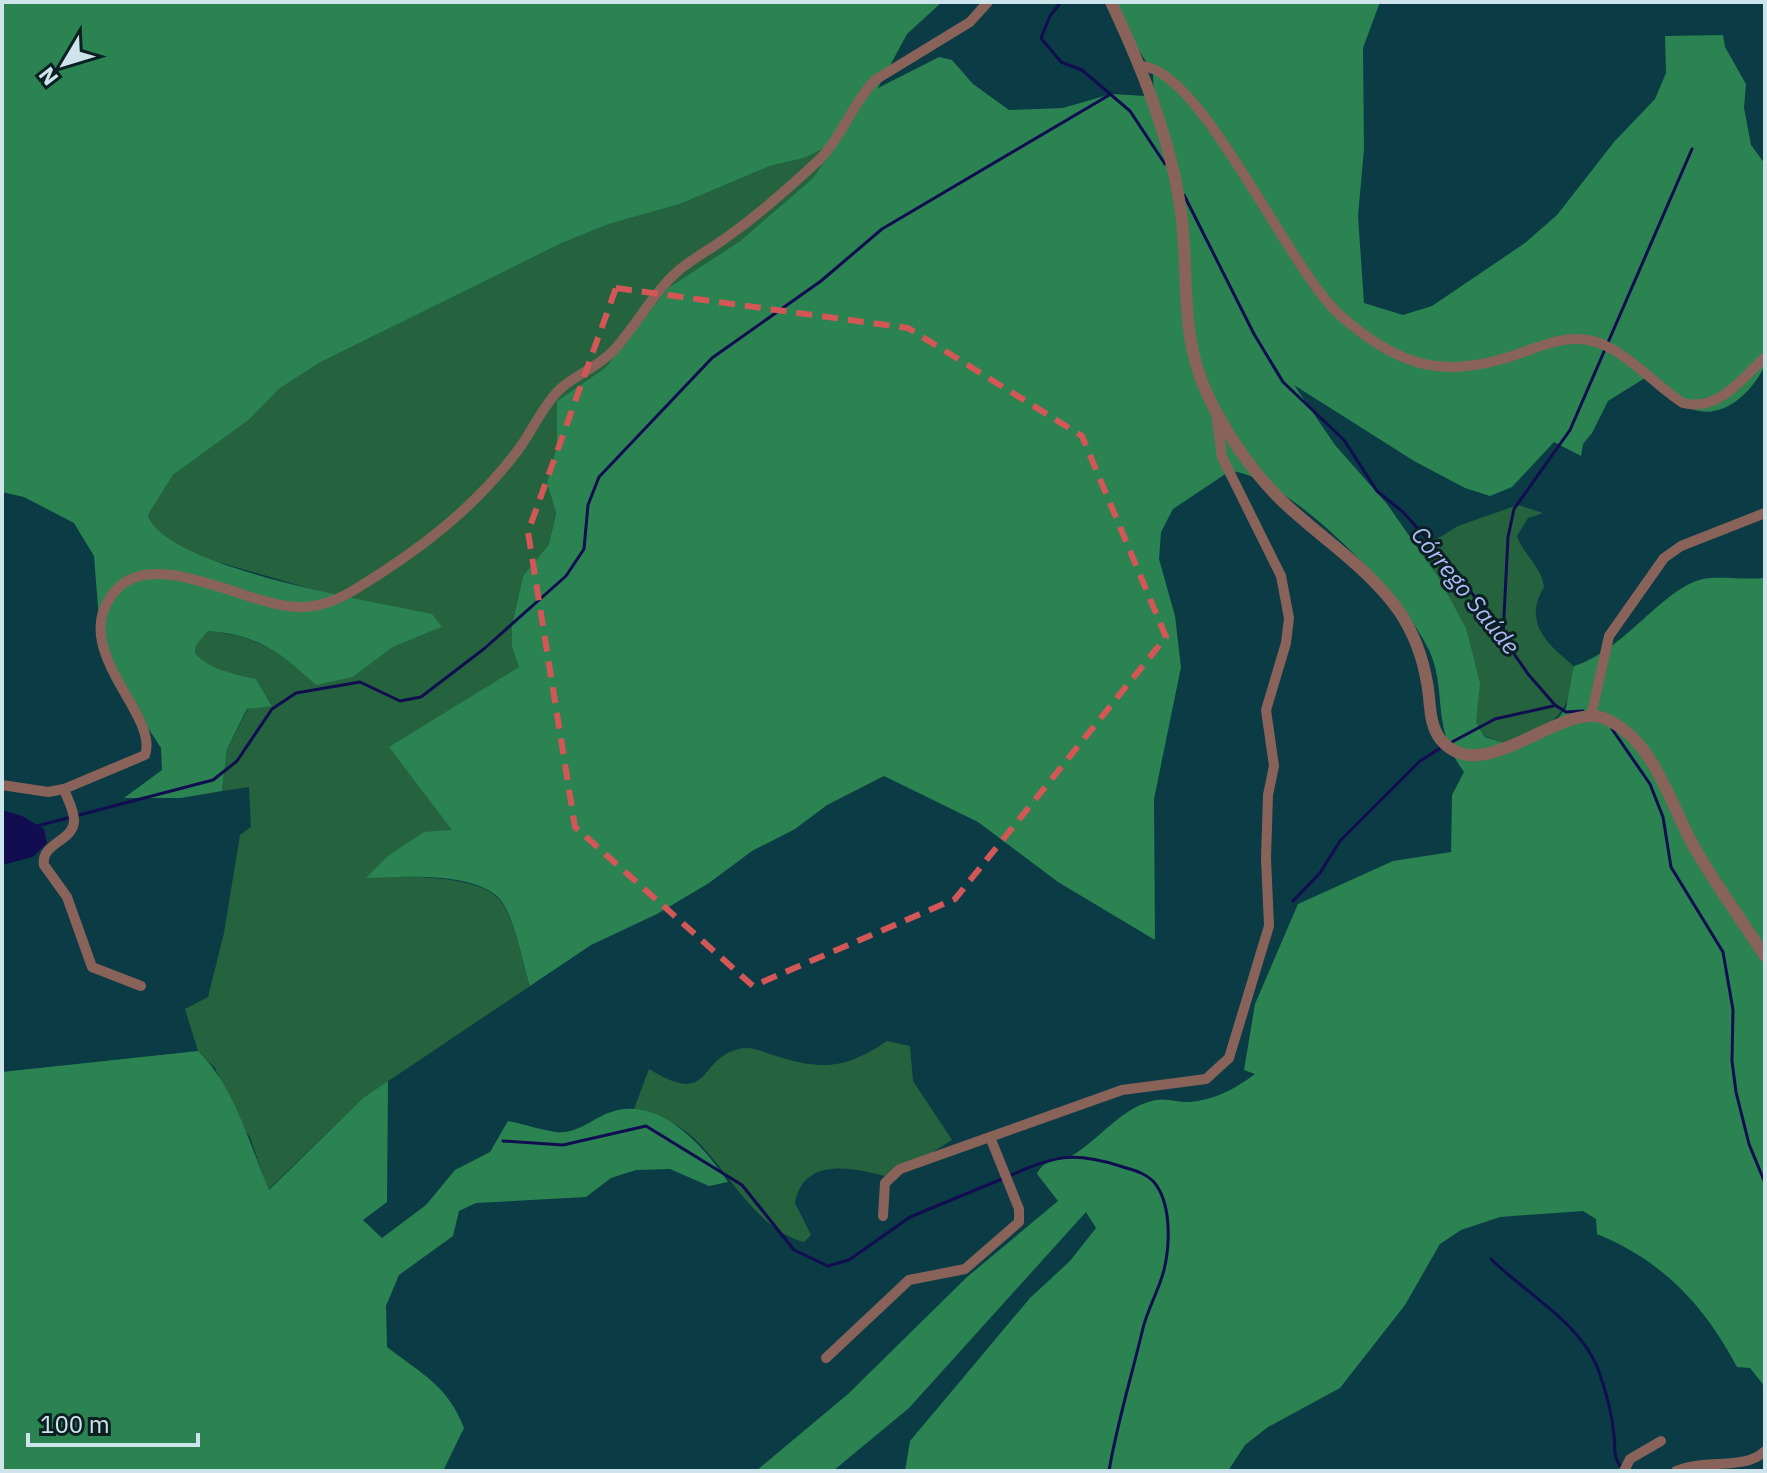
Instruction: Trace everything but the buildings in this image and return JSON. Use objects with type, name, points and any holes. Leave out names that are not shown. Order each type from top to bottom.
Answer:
[{"type":"street","points":[[2,785],[48,792],[64,789],[141,759],[147,750],[144,733],[118,685],[102,639],[103,616],[118,588],[133,578],[165,574],[271,603],[318,606],[354,590],[424,545],[449,525],[498,473],[560,390],[611,352],[675,273],[744,225],[819,160],[841,134],[864,92],[875,80],[970,22],[988,2]]},
{"type":"street","points":[[1111,2],[1140,66],[1173,168],[1185,251],[1183,300],[1196,367],[1216,410],[1264,482],[1380,587],[1400,613],[1421,658],[1437,734],[1450,748],[1469,753],[1501,750],[1591,716],[1606,719],[1619,728],[1649,760],[1696,851],[1765,956]]},
{"type":"street","points":[[1140,66],[1155,68],[1180,87],[1222,139],[1304,273],[1336,312],[1365,337],[1395,356],[1445,369],[1465,368],[1489,364],[1570,338],[1592,340],[1615,352],[1683,403],[1695,406],[1718,399],[1765,357]]},
{"type":"street","points":[[883,1216],[885,1183],[892,1174],[1122,1090],[1144,1084],[1194,1083],[1214,1075],[1229,1058],[1262,960],[1269,926],[1266,858],[1268,795],[1274,766],[1266,710],[1286,643],[1289,618],[1281,576],[1222,457],[1216,410]]},
{"type":"street","points":[[1591,716],[1609,636],[1664,558],[1681,546],[1765,513]]},
{"type":"street","points":[[64,789],[73,829],[47,852],[44,865],[67,897],[92,967],[141,986]]},
{"type":"street","points":[[826,1358],[909,1280],[965,1269],[1019,1222],[1019,1209],[990,1137]]},
{"type":"street","points":[[1624,1471],[1630,1459],[1661,1441]]},
{"type":"street","points":[[1676,1471],[1716,1461],[1742,1463],[1765,1451]]},
{"type":"highlighted area","points":[[616,288],[908,328],[1082,436],[1166,637],[955,899],[753,986],[575,827],[528,532]]},
{"type":"green space","points":[[2,2],[942,2],[907,34],[878,88],[939,57],[952,60],[973,84],[1009,110],[1063,108],[1111,94],[1146,96],[1154,104],[1153,73],[1109,2],[1380,2],[1363,48],[1364,149],[1358,216],[1364,303],[1403,315],[1432,306],[1525,243],[1557,215],[1614,142],[1655,99],[1666,73],[1665,36],[1723,35],[1725,47],[1746,84],[1744,108],[1751,145],[1765,164],[1765,365],[1745,394],[1726,407],[1704,412],[1686,406],[1645,378],[1608,401],[1583,444],[1581,456],[1554,442],[1512,487],[1490,496],[1465,488],[1414,461],[1294,385],[1335,445],[1387,504],[1438,577],[1466,628],[1480,683],[1476,722],[1485,737],[1505,743],[1555,722],[1566,708],[1574,666],[1610,647],[1688,584],[1710,578],[1765,578],[1765,1387],[1750,1368],[1737,1367],[1710,1324],[1679,1287],[1642,1257],[1597,1234],[1596,1219],[1583,1211],[1500,1217],[1461,1230],[1440,1244],[1405,1305],[1340,1388],[1268,1427],[1245,1445],[1228,1471],[905,1471],[910,1441],[1030,1298],[1070,1261],[1096,1228],[1086,1212],[909,1408],[833,1471],[756,1471],[848,1394],[967,1277],[1058,1201],[1037,1174],[1044,1165],[1073,1155],[1144,1103],[1160,1100],[1187,1102],[1215,1097],[1255,1074],[1244,1070],[1255,1004],[1298,904],[1393,861],[1451,852],[1452,795],[1464,772],[1447,739],[1435,665],[1429,650],[1396,601],[1342,542],[1282,493],[1254,478],[1230,471],[1173,509],[1161,532],[1159,559],[1175,616],[1181,667],[1154,799],[1155,940],[1058,882],[978,822],[884,776],[827,805],[795,829],[752,851],[709,883],[657,914],[591,945],[530,986],[509,915],[499,898],[487,889],[472,883],[436,878],[366,878],[389,855],[424,832],[452,830],[389,747],[519,667],[512,647],[512,625],[523,576],[549,544],[556,513],[547,483],[557,445],[557,401],[605,368],[668,288],[740,241],[813,178],[847,128],[828,146],[804,158],[770,166],[680,204],[609,224],[562,243],[319,363],[279,389],[250,419],[173,475],[148,515],[162,534],[191,551],[275,580],[432,614],[442,627],[393,647],[353,677],[316,685],[279,654],[255,641],[208,631],[196,645],[195,653],[215,667],[256,679],[272,706],[247,709],[227,749],[222,791],[181,798],[124,798],[162,770],[161,748],[102,657],[94,556],[74,523],[24,497],[2,492]]},
{"type":"green space","points":[[851,122],[813,178],[740,241],[668,288],[605,368],[557,401],[557,445],[547,483],[556,513],[549,544],[523,576],[512,625],[512,647],[519,667],[463,702],[452,831],[367,877],[436,878],[488,891],[499,899],[509,916],[530,986],[363,1098],[268,1190],[250,1137],[238,1120],[215,1068],[198,1051],[185,1009],[208,997],[224,933],[240,835],[251,827],[249,787],[222,791],[227,749],[248,709],[272,705],[256,679],[207,664],[195,653],[196,644],[208,631],[241,637],[279,654],[316,684],[353,677],[393,647],[442,627],[208,559],[164,537],[148,515],[173,475],[250,419],[279,389],[319,363],[562,243],[609,224],[680,204],[770,166],[804,158]]},
{"type":"green space","points":[[1518,505],[1543,513],[1528,518],[1517,536],[1536,566],[1544,587],[1536,607],[1541,632],[1574,667],[1575,674],[1562,711],[1555,718],[1539,729],[1505,743],[1485,736],[1476,722],[1466,628],[1419,550],[1458,526]]},
{"type":"green space","points":[[887,1041],[910,1046],[913,1081],[952,1140],[892,1178],[849,1169],[821,1171],[809,1177],[800,1187],[795,1203],[811,1235],[804,1242],[767,1222],[696,1140],[681,1128],[634,1109],[649,1069],[684,1084],[702,1077],[725,1054],[739,1049],[755,1049],[802,1063],[830,1065],[857,1058]]},
{"type":"green space","points":[[198,1051],[231,1098],[269,1190],[363,1098],[388,1081],[387,1202],[363,1220],[382,1238],[426,1205],[455,1170],[490,1152],[508,1121],[564,1132],[608,1113],[627,1109],[645,1110],[678,1127],[693,1140],[728,1182],[709,1186],[670,1169],[636,1170],[611,1178],[586,1197],[476,1203],[459,1211],[453,1236],[399,1275],[386,1306],[387,1347],[442,1391],[464,1428],[443,1471],[2,1471],[2,1072]]},
{"type":"shaded area","points":[[2,810],[22,816],[44,829],[47,843],[33,857],[2,865]]},
{"type":"waterway","name":"Córrego Saúde","points":[[1061,2],[1050,16],[1041,38],[1061,62],[1082,70],[1130,111],[1165,164]]},
{"type":"waterway","points":[[37,826],[213,780],[237,761],[272,709],[296,693],[360,682],[400,701],[421,697],[485,648],[566,576],[584,549],[588,505],[599,477],[712,358],[821,281],[882,229],[1111,94]]},
{"type":"waterway","points":[[1503,636],[1508,537],[1514,509],[1570,430],[1692,149]]},
{"type":"waterway","name":"Córrego Saúde","points":[[1184,195],[1254,334],[1283,382],[1344,440],[1377,491],[1403,512],[1458,573],[1528,674],[1555,705],[1566,712],[1583,711]]},
{"type":"waterway","points":[[1452,742],[1495,719],[1553,706]]},
{"type":"waterway","name":"Córrego Saúde","points":[[1612,729],[1650,784],[1663,817],[1671,867],[1723,952],[1733,1010],[1732,1061],[1736,1092],[1749,1144],[1765,1183]]},
{"type":"waterway","points":[[1293,901],[1320,873],[1340,841],[1420,761],[1442,747]]},
{"type":"waterway","points":[[503,1141],[563,1145],[646,1126],[742,1185],[794,1250],[828,1266],[849,1260],[910,1217],[1002,1179]]},
{"type":"waterway","points":[[1009,1176],[1051,1160],[1089,1158],[1146,1175],[1164,1200],[1168,1236],[1164,1270],[1143,1328],[1109,1471]]},
{"type":"waterway","points":[[1491,1259],[1565,1322],[1589,1352],[1606,1393],[1616,1456],[1622,1469]]}]
